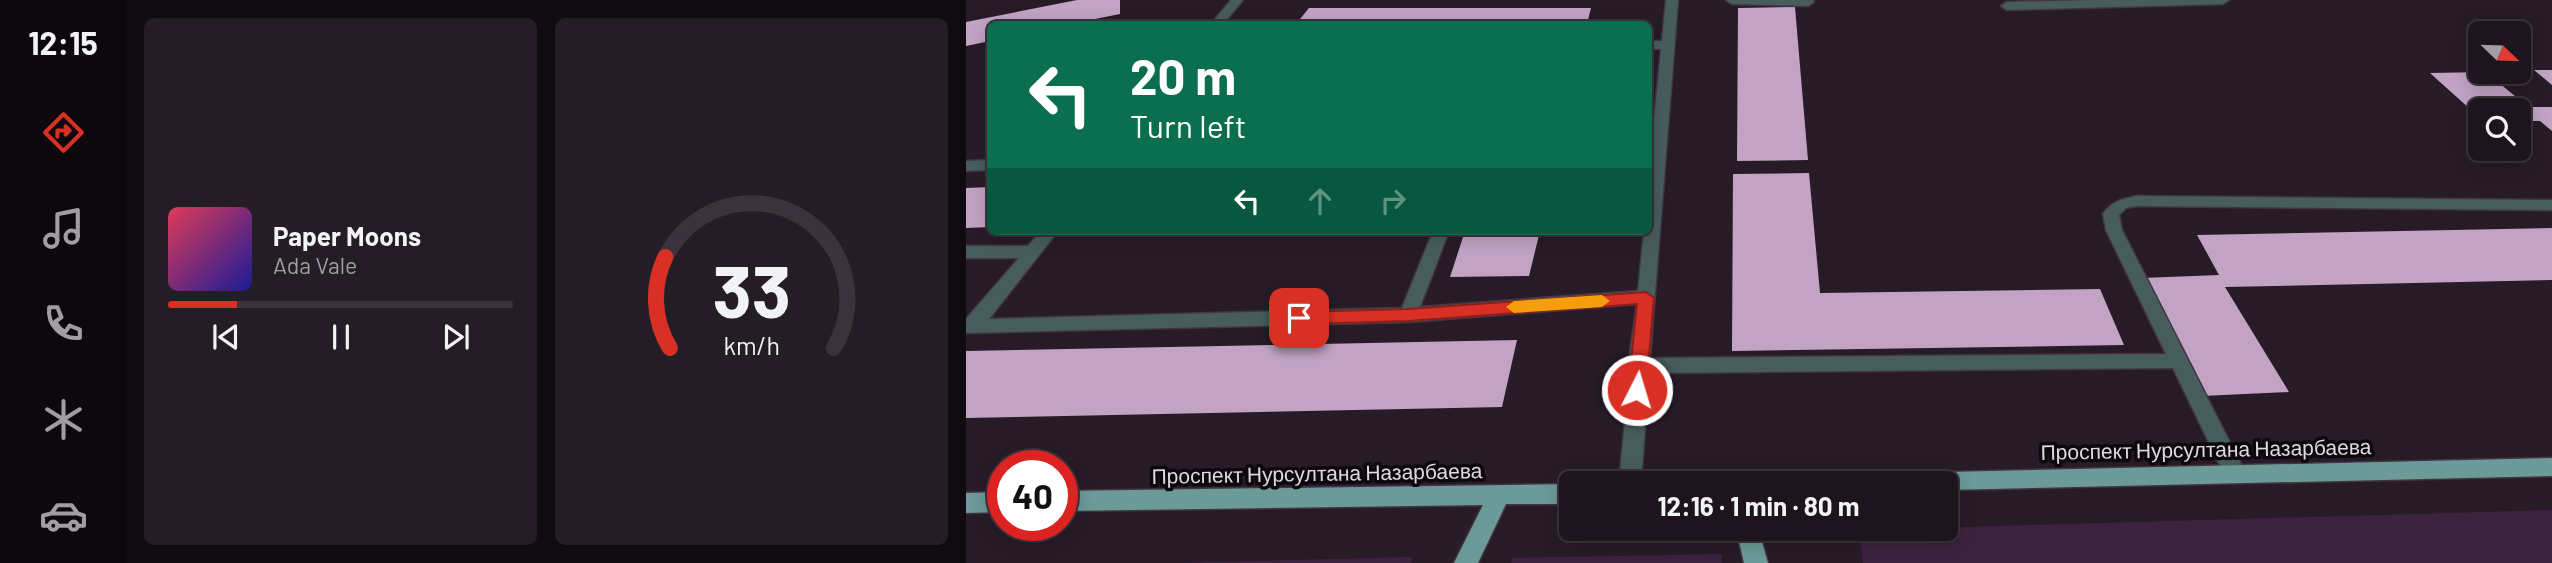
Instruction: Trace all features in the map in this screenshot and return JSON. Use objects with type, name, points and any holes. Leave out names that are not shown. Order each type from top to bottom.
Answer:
[{"type":"main road","name":"Проспект Нурсултана Назарбаева","points":[[1958,481],[2552,467]]},
{"type":"main road","name":"Проспект Нурсултана Назарбаева","points":[[1078,501],[1559,495]]},
{"type":"main road","points":[[1466,563],[1499,496]]},
{"type":"main road","points":[[966,503],[987,502]]},
{"type":"main road","points":[[1751,541],[1756,563]]},
{"type":"street","points":[[1220,21],[1237,0]]},
{"type":"street","points":[[1652,229],[1672,0]]},
{"type":"street","points":[[1732,0],[1808,2]]},
{"type":"street","points":[[2007,6],[2223,0]]},
{"type":"street","points":[[1652,45],[1668,45]]},
{"type":"street","points":[[966,166],[987,165]]},
{"type":"street","points":[[2235,474],[2114,230],[2111,214],[2121,204],[2137,201],[2552,205]]},
{"type":"street","points":[[970,326],[1047,235]]},
{"type":"street","points":[[1408,315],[1439,235]]},
{"type":"street","points":[[1631,471],[1651,235]]},
{"type":"street","points":[[966,252],[1034,252]]},
{"type":"street","points":[[970,326],[1408,315],[1646,298]]},
{"type":"street","points":[[1638,366],[2179,361]]},
{"type":"shaded area","points":[[2552,510],[2552,563],[1863,563],[1860,541],[1958,541],[1958,527]]},
{"type":"shaded area","points":[[1722,554],[1722,563],[1511,563],[1512,558]]},
{"type":"shaded area","points":[[1413,557],[1411,563],[1173,563]]},
{"type":"building","points":[[1077,0],[1120,0],[1120,14],[1085,21],[987,21],[987,42],[966,46],[966,22]]},
{"type":"building","points":[[1795,7],[1808,160],[1737,161],[1738,8]]},
{"type":"building","points":[[1309,8],[1591,8],[1588,21],[1298,21]]},
{"type":"building","points":[[2534,70],[2552,70],[2552,85]]},
{"type":"building","points":[[2468,72],[2468,84],[2500,84],[2517,98],[2468,98],[2468,107],[2430,73]]},
{"type":"building","points":[[2531,107],[2552,107],[2552,131],[2540,121],[2531,121]]},
{"type":"building","points":[[1809,173],[1820,293],[2100,289],[2124,345],[1732,351],[1733,174]]},
{"type":"building","points":[[987,187],[987,227],[966,228],[966,188]]},
{"type":"building","points":[[2552,228],[2552,280],[2225,287],[2289,392],[2202,396],[2142,278],[2219,275],[2197,235]]},
{"type":"building","points":[[1464,235],[1539,235],[1529,276],[1450,277]]},
{"type":"building","points":[[1517,340],[1502,407],[966,418],[966,351]]},
{"type":"slow traffic","points":[[1514,307],[1602,301]]},
{"type":"route","points":[[1299,318],[1408,315],[1646,298],[1637,390]]}]
